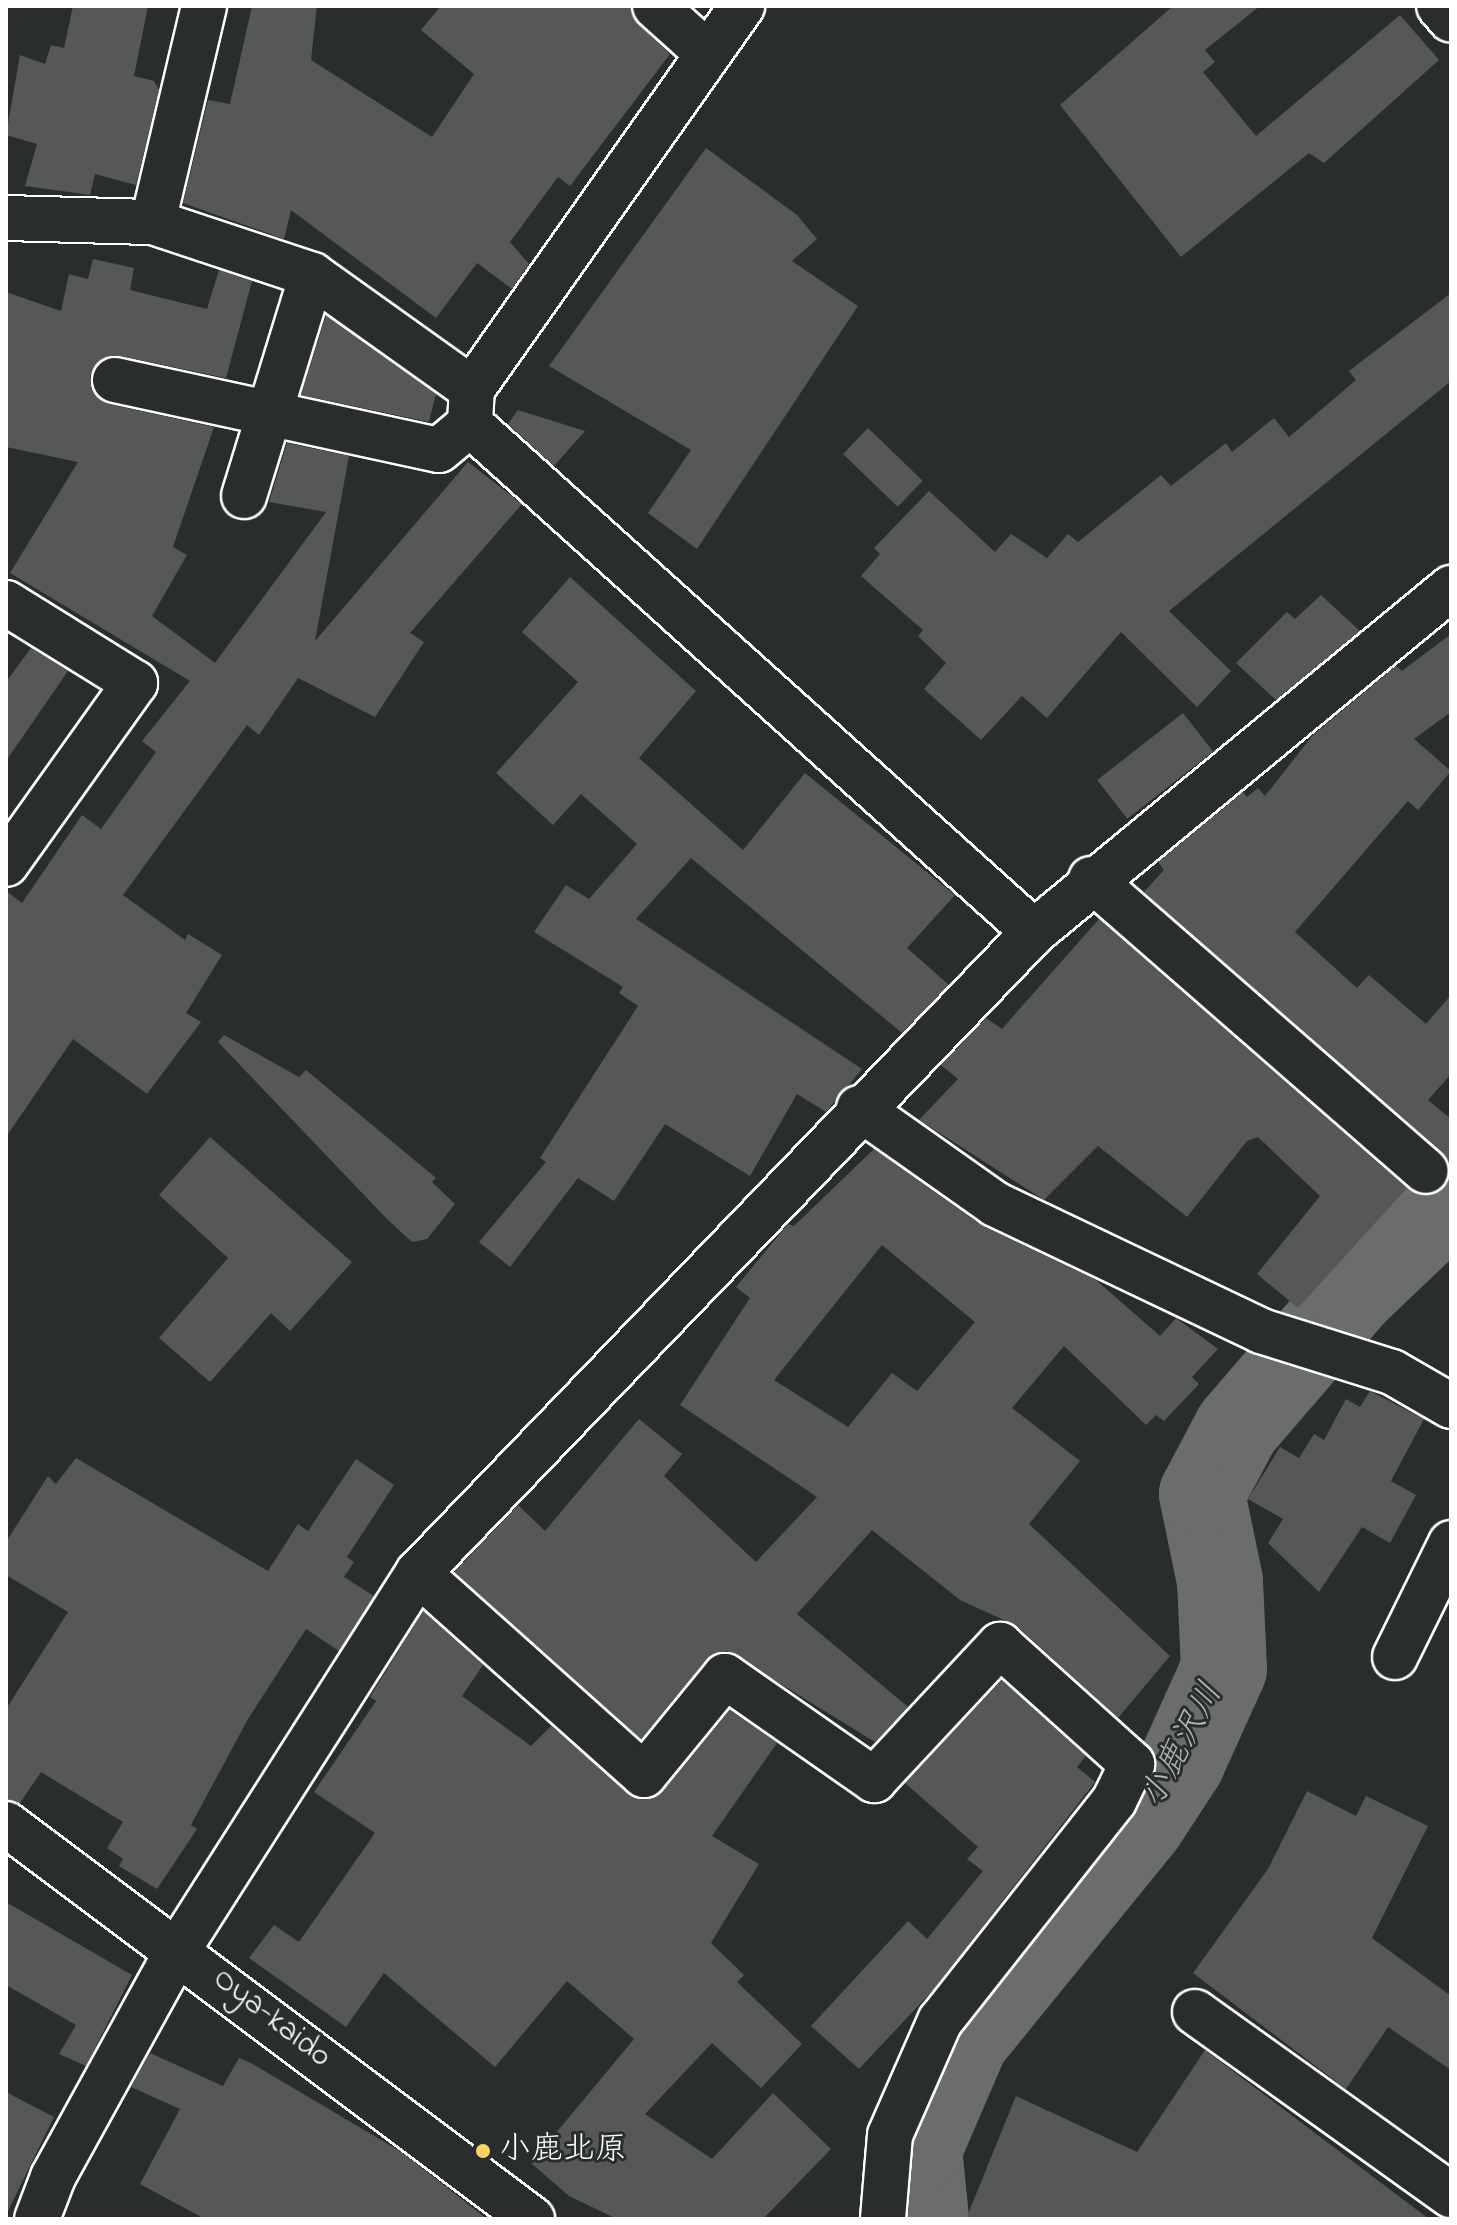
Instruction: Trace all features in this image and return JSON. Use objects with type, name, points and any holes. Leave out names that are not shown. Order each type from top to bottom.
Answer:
[{"type":"street","points":[[153,222],[204,6]]},
{"type":"street","points":[[655,6],[705,51]]},
{"type":"street","points":[[115,380],[439,450],[705,51],[742,6]]},
{"type":"street","points":[[1439,6],[1451,20]]},
{"type":"street","points":[[6,218],[153,222],[312,275],[471,406],[1034,932]]},
{"type":"street","points":[[244,496],[312,275]]},
{"type":"street","points":[[37,2219],[53,2177],[179,1948],[418,1573],[859,1108],[1034,932],[1091,879],[1451,588]]},
{"type":"street","points":[[6,603],[135,683],[6,864]]},
{"type":"street","points":[[1091,879],[1426,1171]]},
{"type":"street","points":[[859,1108],[995,1204],[1261,1331],[1392,1372],[1451,1406]]},
{"type":"street","points":[[1395,1657],[1451,1543]]},
{"type":"street","points":[[418,1573],[644,1775],[725,1676],[874,1780],[1000,1645],[1132,1764],[1114,1801],[940,2021],[890,2135],[883,2219]]},
{"type":"street","name":"Oya-kaido","points":[[6,1824],[179,1948],[523,2217]]},
{"type":"street","points":[[1195,2012],[1451,2195]]},
{"type":"building","points":[[73,6],[148,6],[134,76],[154,81],[159,90],[136,185],[95,174],[90,195],[25,186],[37,144],[6,135],[20,55],[45,64],[51,45],[64,48]]},
{"type":"building","points":[[252,6],[317,6],[311,60],[432,137],[474,74],[421,30],[441,6],[631,6],[638,24],[670,54],[570,186],[558,177],[510,242],[529,264],[512,289],[477,263],[436,318],[291,210],[284,239],[183,203],[208,100],[230,104]]},
{"type":"building","points":[[1173,6],[1260,6],[1205,50],[1215,62],[1203,72],[1256,136],[1400,15],[1439,60],[1324,163],[1309,153],[1181,257],[1060,105]]},
{"type":"building","points":[[706,148],[797,215],[817,239],[792,261],[858,306],[697,549],[648,513],[691,450],[549,366]]},
{"type":"building","points":[[93,259],[134,268],[130,290],[207,309],[219,270],[252,281],[226,378],[120,356],[97,363],[90,376],[98,398],[109,404],[214,427],[173,547],[187,555],[152,616],[215,663],[326,512],[269,502],[287,443],[349,456],[315,641],[468,462],[522,504],[410,633],[424,642],[375,717],[298,678],[259,735],[247,725],[123,895],[185,940],[188,934],[222,955],[186,1013],[201,1022],[147,1094],[73,1039],[6,1137],[6,891],[22,903],[82,815],[101,829],[156,752],[142,741],[190,681],[10,573],[78,462],[6,447],[6,292],[61,311],[69,274],[88,279]]},
{"type":"building","points":[[1451,293],[1451,381],[1169,611],[1231,671],[1197,707],[1121,632],[1047,718],[1022,696],[981,740],[924,689],[946,663],[918,636],[923,630],[861,576],[880,554],[874,548],[929,491],[995,552],[1011,534],[1047,558],[1068,534],[1078,542],[1161,475],[1171,486],[1226,443],[1232,452],[1274,418],[1289,437],[1356,380],[1349,371]]},
{"type":"building","points":[[326,315],[436,394],[429,422],[301,395]]},
{"type":"building","points":[[518,410],[585,431],[554,466],[508,424]]},
{"type":"building","points":[[868,428],[923,481],[898,507],[843,454]]},
{"type":"building","points":[[570,577],[696,691],[639,758],[743,850],[805,773],[955,895],[907,948],[949,985],[902,1033],[691,858],[636,919],[862,1069],[826,1112],[797,1094],[750,1176],[665,1124],[614,1201],[578,1178],[510,1267],[479,1242],[546,1162],[540,1158],[638,1006],[619,993],[623,987],[534,932],[566,885],[589,899],[637,844],[581,794],[553,825],[496,773],[578,682],[522,632]]},
{"type":"building","points":[[1321,595],[1360,631],[1276,700],[1236,663],[1287,612],[1295,619]]},
{"type":"building","points":[[1451,634],[1451,712],[1414,739],[1451,771],[1418,810],[1408,801],[1295,932],[1357,988],[1369,975],[1426,1024],[1451,995],[1451,1074],[1428,1100],[1451,1119],[1451,1167],[1144,892],[1164,870],[1158,862],[1243,792],[1247,797],[1258,788],[1265,796],[1313,735],[1396,666],[1402,671]]},
{"type":"building","points":[[31,648],[68,671],[6,761],[6,682]]},
{"type":"building","points":[[1183,713],[1213,752],[1127,819],[1097,780]]},
{"type":"building","points":[[1099,919],[1407,1188],[1298,1308],[1257,1274],[1320,1196],[1258,1137],[1247,1141],[1187,1217],[1098,1146],[1044,1200],[919,1120],[958,1079],[941,1065],[986,1018],[1002,1029]]},
{"type":"building","points":[[224,1035],[299,1077],[306,1070],[436,1178],[432,1182],[455,1204],[427,1239],[412,1242],[386,1218],[218,1042]]},
{"type":"building","points":[[210,1137],[352,1262],[290,1331],[271,1313],[210,1382],[159,1338],[228,1258],[159,1195]]},
{"type":"building","points":[[874,1149],[981,1225],[1096,1280],[1160,1336],[1176,1318],[1218,1349],[1192,1377],[1199,1384],[1164,1421],[1156,1415],[1146,1425],[1064,1346],[1012,1408],[1080,1461],[1029,1524],[1170,1656],[1118,1718],[1017,1626],[960,1600],[872,1530],[797,1614],[908,1707],[875,1742],[727,1651],[706,1660],[641,1739],[454,1572],[518,1505],[545,1531],[639,1419],[682,1454],[664,1476],[756,1562],[817,1497],[680,1405],[750,1298],[736,1287],[788,1224],[794,1226]],"holes":[[[882,1245],[975,1322],[917,1391],[892,1373],[848,1427],[774,1380]]]},
{"type":"building","points":[[1370,1391],[1424,1419],[1391,1481],[1416,1495],[1390,1543],[1362,1527],[1319,1592],[1268,1543],[1283,1519],[1248,1499],[1280,1447],[1299,1458],[1314,1434],[1324,1440],[1346,1399],[1360,1407]]},
{"type":"building","points":[[76,1458],[268,1571],[298,1524],[308,1531],[356,1459],[394,1485],[347,1557],[354,1562],[344,1577],[374,1596],[339,1651],[306,1629],[248,1719],[191,1825],[197,1829],[157,1889],[119,1866],[123,1859],[107,1848],[123,1822],[41,1772],[20,1803],[6,1800],[6,1709],[68,1612],[6,1575],[6,1542],[48,1476],[56,1484]]},
{"type":"building","points":[[423,1611],[483,1665],[462,1696],[531,1746],[551,1726],[638,1799],[663,1791],[730,1710],[777,1743],[712,1836],[759,1864],[711,1943],[744,1975],[737,1982],[802,2044],[761,2088],[712,2043],[645,2114],[712,2159],[773,2093],[831,2149],[763,2219],[617,2219],[569,2196],[531,2163],[634,2039],[567,1981],[495,2067],[384,1973],[346,2027],[249,1958],[274,1925],[299,1942],[375,1833],[314,1792],[376,1701],[370,1697]]},
{"type":"building","points":[[1002,1680],[1086,1756],[1077,1767],[1095,1782],[934,1989],[859,2069],[811,2026],[908,1921],[927,1939],[983,1871],[967,1859],[978,1847],[905,1783]]},
{"type":"building","points":[[1307,1791],[1356,1816],[1366,1796],[1428,1826],[1372,1938],[1451,1996],[1451,2070],[1388,2027],[1346,2089],[1193,1973],[1268,1869]]},
{"type":"building","points":[[6,1902],[132,1975],[86,2066],[59,2054],[76,2025],[6,1985]]},
{"type":"building","points":[[1205,2050],[1429,2219],[966,2219],[1016,2096],[1137,2152]]},
{"type":"building","points":[[150,2053],[223,2086],[239,2058],[251,2063],[403,2153],[487,2219],[205,2219],[140,2184],[180,2109],[131,2087]]},
{"type":"building","points":[[6,2092],[54,2117],[6,2215]]},
{"type":"waterway","name":"小鹿沢川","points":[[926,2219],[919,2149],[966,2040],[1141,1825],[1182,1762],[1224,1669],[1220,1581],[1202,1494],[1237,1428],[1353,1293],[1451,1200]]},
{"type":"place","name":"小鹿北原","points":[[483,2151]]}]
